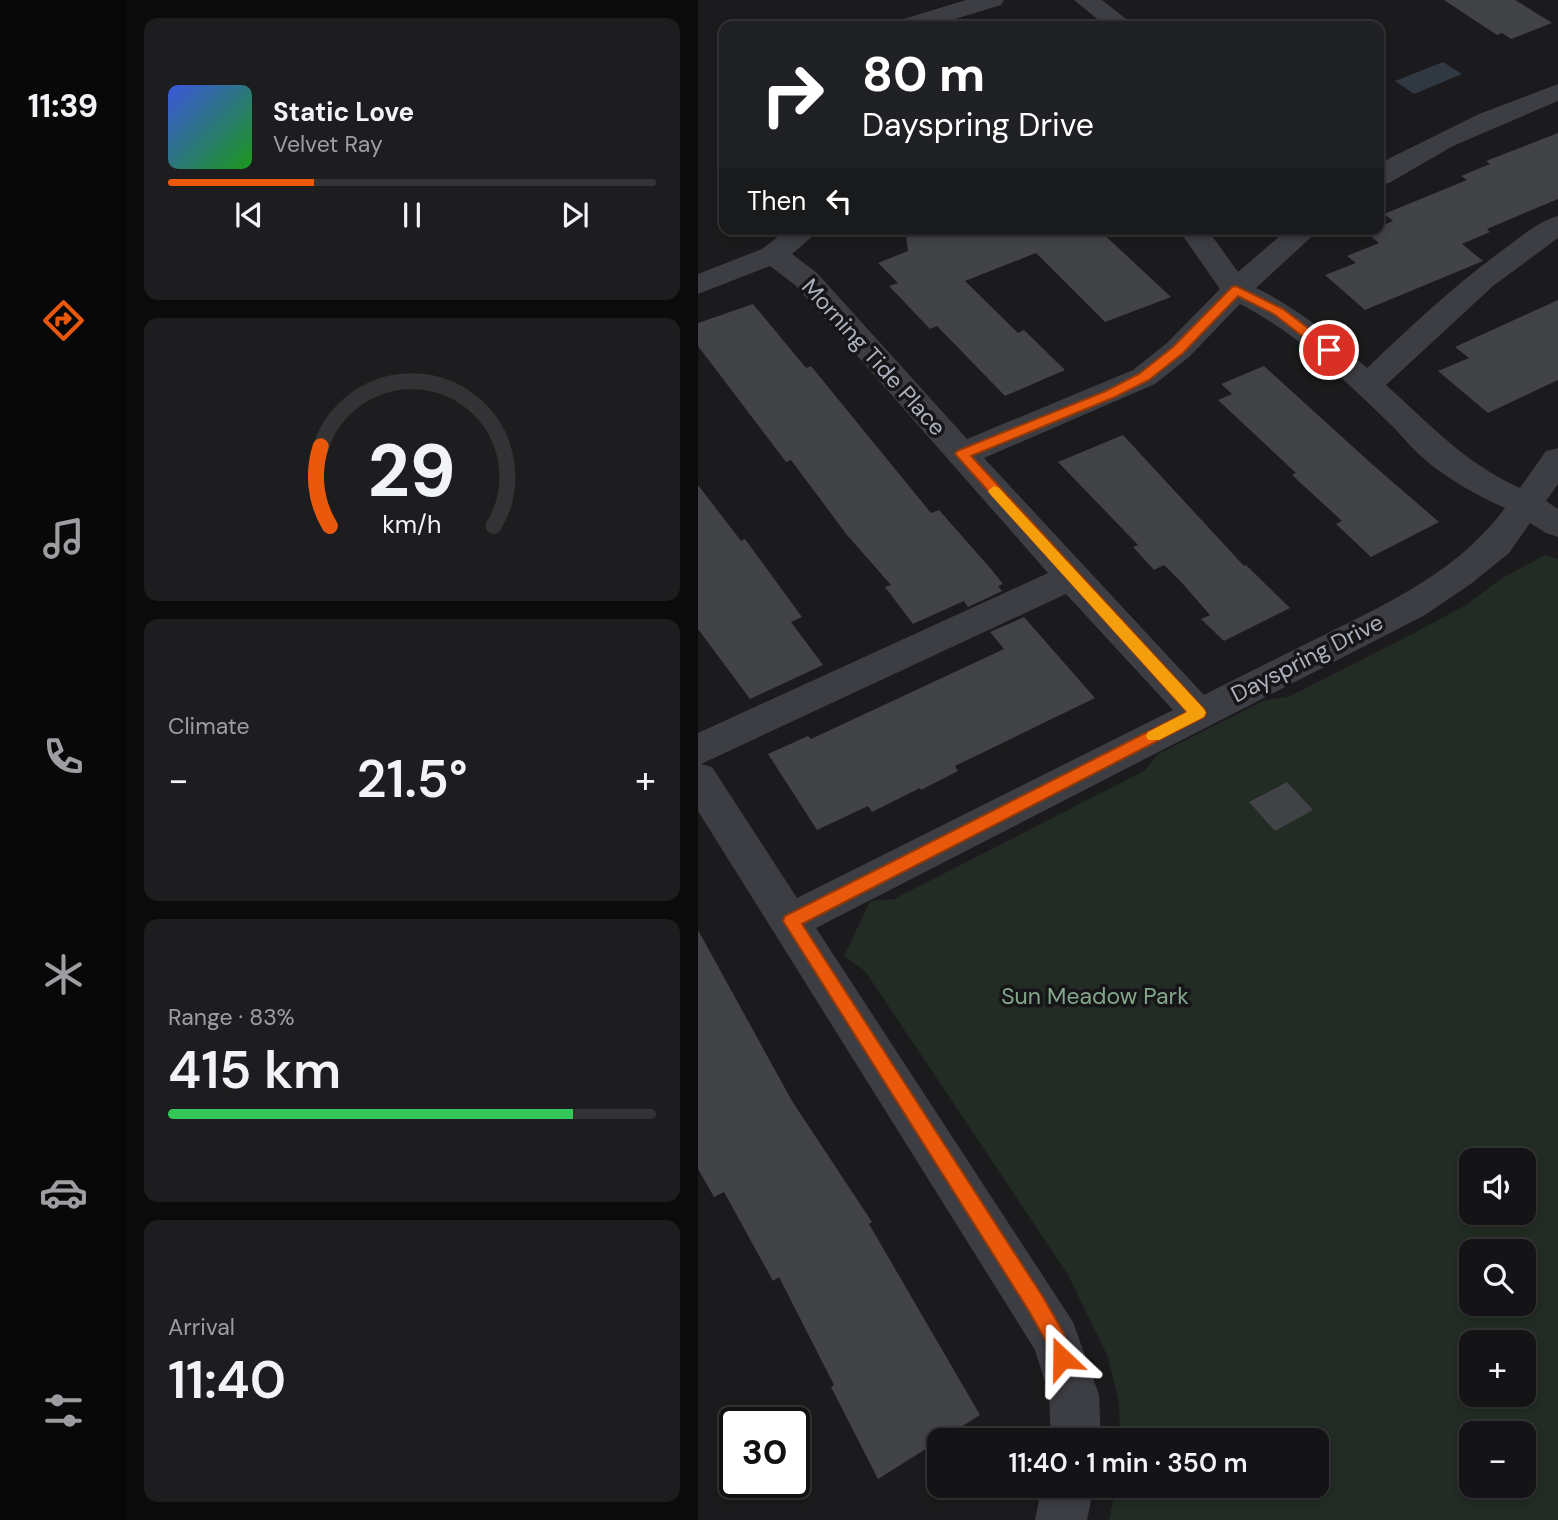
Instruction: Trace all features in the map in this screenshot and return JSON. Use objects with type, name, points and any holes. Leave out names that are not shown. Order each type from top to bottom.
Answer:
[{"type":"street","points":[[923,21],[992,0]]},
{"type":"street","points":[[1086,0],[1115,21]]},
{"type":"street","points":[[1384,174],[1417,153],[1484,121],[1558,92]]},
{"type":"street","points":[[1368,385],[1455,301],[1519,249],[1558,225]]},
{"type":"street","points":[[698,285],[772,255],[799,235]]},
{"type":"street","points":[[1196,235],[1236,290],[1278,311],[1309,333],[1368,385],[1435,452],[1486,486],[1526,504],[1558,525]]},
{"type":"street","points":[[962,454],[1111,394],[1144,377],[1178,350],[1236,290],[1299,235]]},
{"type":"street","name":"Morning Tide Place","points":[[772,255],[806,279],[1071,576],[1198,713]]},
{"type":"street","name":"Dayspring Drive","points":[[791,921],[1422,600],[1497,544],[1558,459]]},
{"type":"street","points":[[698,750],[1071,576]]},
{"type":"street","points":[[698,778],[1056,1339],[1074,1395],[1075,1428]]},
{"type":"street","points":[[1061,1520],[1066,1498]]},
{"type":"green space","name":"Sun Meadow Park","points":[[1545,555],[1558,559],[1558,1520],[1109,1520],[1114,1498],[1329,1498],[1329,1428],[1120,1428],[1119,1403],[1108,1357],[1068,1275],[865,971],[844,956],[870,901],[894,899],[1144,771],[1158,754],[1265,700],[1288,697],[1466,605],[1502,578]]},
{"type":"shaded area","points":[[1443,62],[1462,74],[1414,94],[1395,81]]},
{"type":"building","points":[[1444,0],[1515,0],[1552,23],[1511,39],[1502,33],[1497,35]]},
{"type":"building","points":[[1558,133],[1558,199],[1487,229],[1490,232],[1462,244],[1483,261],[1365,310],[1325,275],[1356,263],[1347,256],[1379,243],[1370,235],[1384,235],[1384,225],[1393,221],[1384,214],[1467,180],[1461,176],[1490,164],[1486,161]]},
{"type":"building","points":[[906,235],[1104,235],[1171,297],[1105,322],[1036,253],[965,281],[1018,333],[1024,330],[1065,370],[1005,396],[937,326],[930,329],[889,286],[898,283],[878,263],[908,251]]},
{"type":"building","points":[[1558,300],[1558,380],[1488,413],[1438,371],[1469,358],[1455,347]]},
{"type":"building","points":[[753,304],[806,368],[811,366],[931,513],[939,510],[991,569],[1003,584],[998,586],[1002,591],[968,607],[964,601],[913,624],[885,587],[891,585],[847,535],[791,460],[786,462],[698,346],[698,323]]},
{"type":"building","points":[[1264,366],[1439,522],[1371,557],[1336,524],[1342,521],[1292,475],[1296,473],[1218,400],[1232,394],[1221,384]]},
{"type":"building","points":[[1123,435],[1244,566],[1290,608],[1224,641],[1201,619],[1210,615],[1182,583],[1164,565],[1154,570],[1133,547],[1138,545],[1058,462]]},
{"type":"building","points":[[698,485],[741,541],[745,539],[802,617],[791,622],[823,665],[750,699],[698,629]]},
{"type":"building","points":[[1024,617],[1095,698],[955,766],[958,771],[921,790],[920,788],[872,812],[868,806],[817,830],[768,754],[808,736],[811,739],[1004,649],[990,632]]},
{"type":"building","points":[[1287,782],[1313,810],[1275,831],[1249,802]]},
{"type":"building","points":[[698,930],[792,1101],[872,1222],[869,1224],[980,1415],[959,1428],[927,1428],[927,1448],[878,1479],[779,1277],[773,1281],[724,1192],[714,1197],[698,1169]]},
{"type":"slow traffic","points":[[994,491],[1198,713],[1154,736]]},
{"type":"route","points":[[1062,1358],[1056,1339],[1036,1304],[791,921],[1198,713],[962,454],[1111,394],[1144,377],[1178,350],[1236,290],[1278,311],[1329,350]]}]
